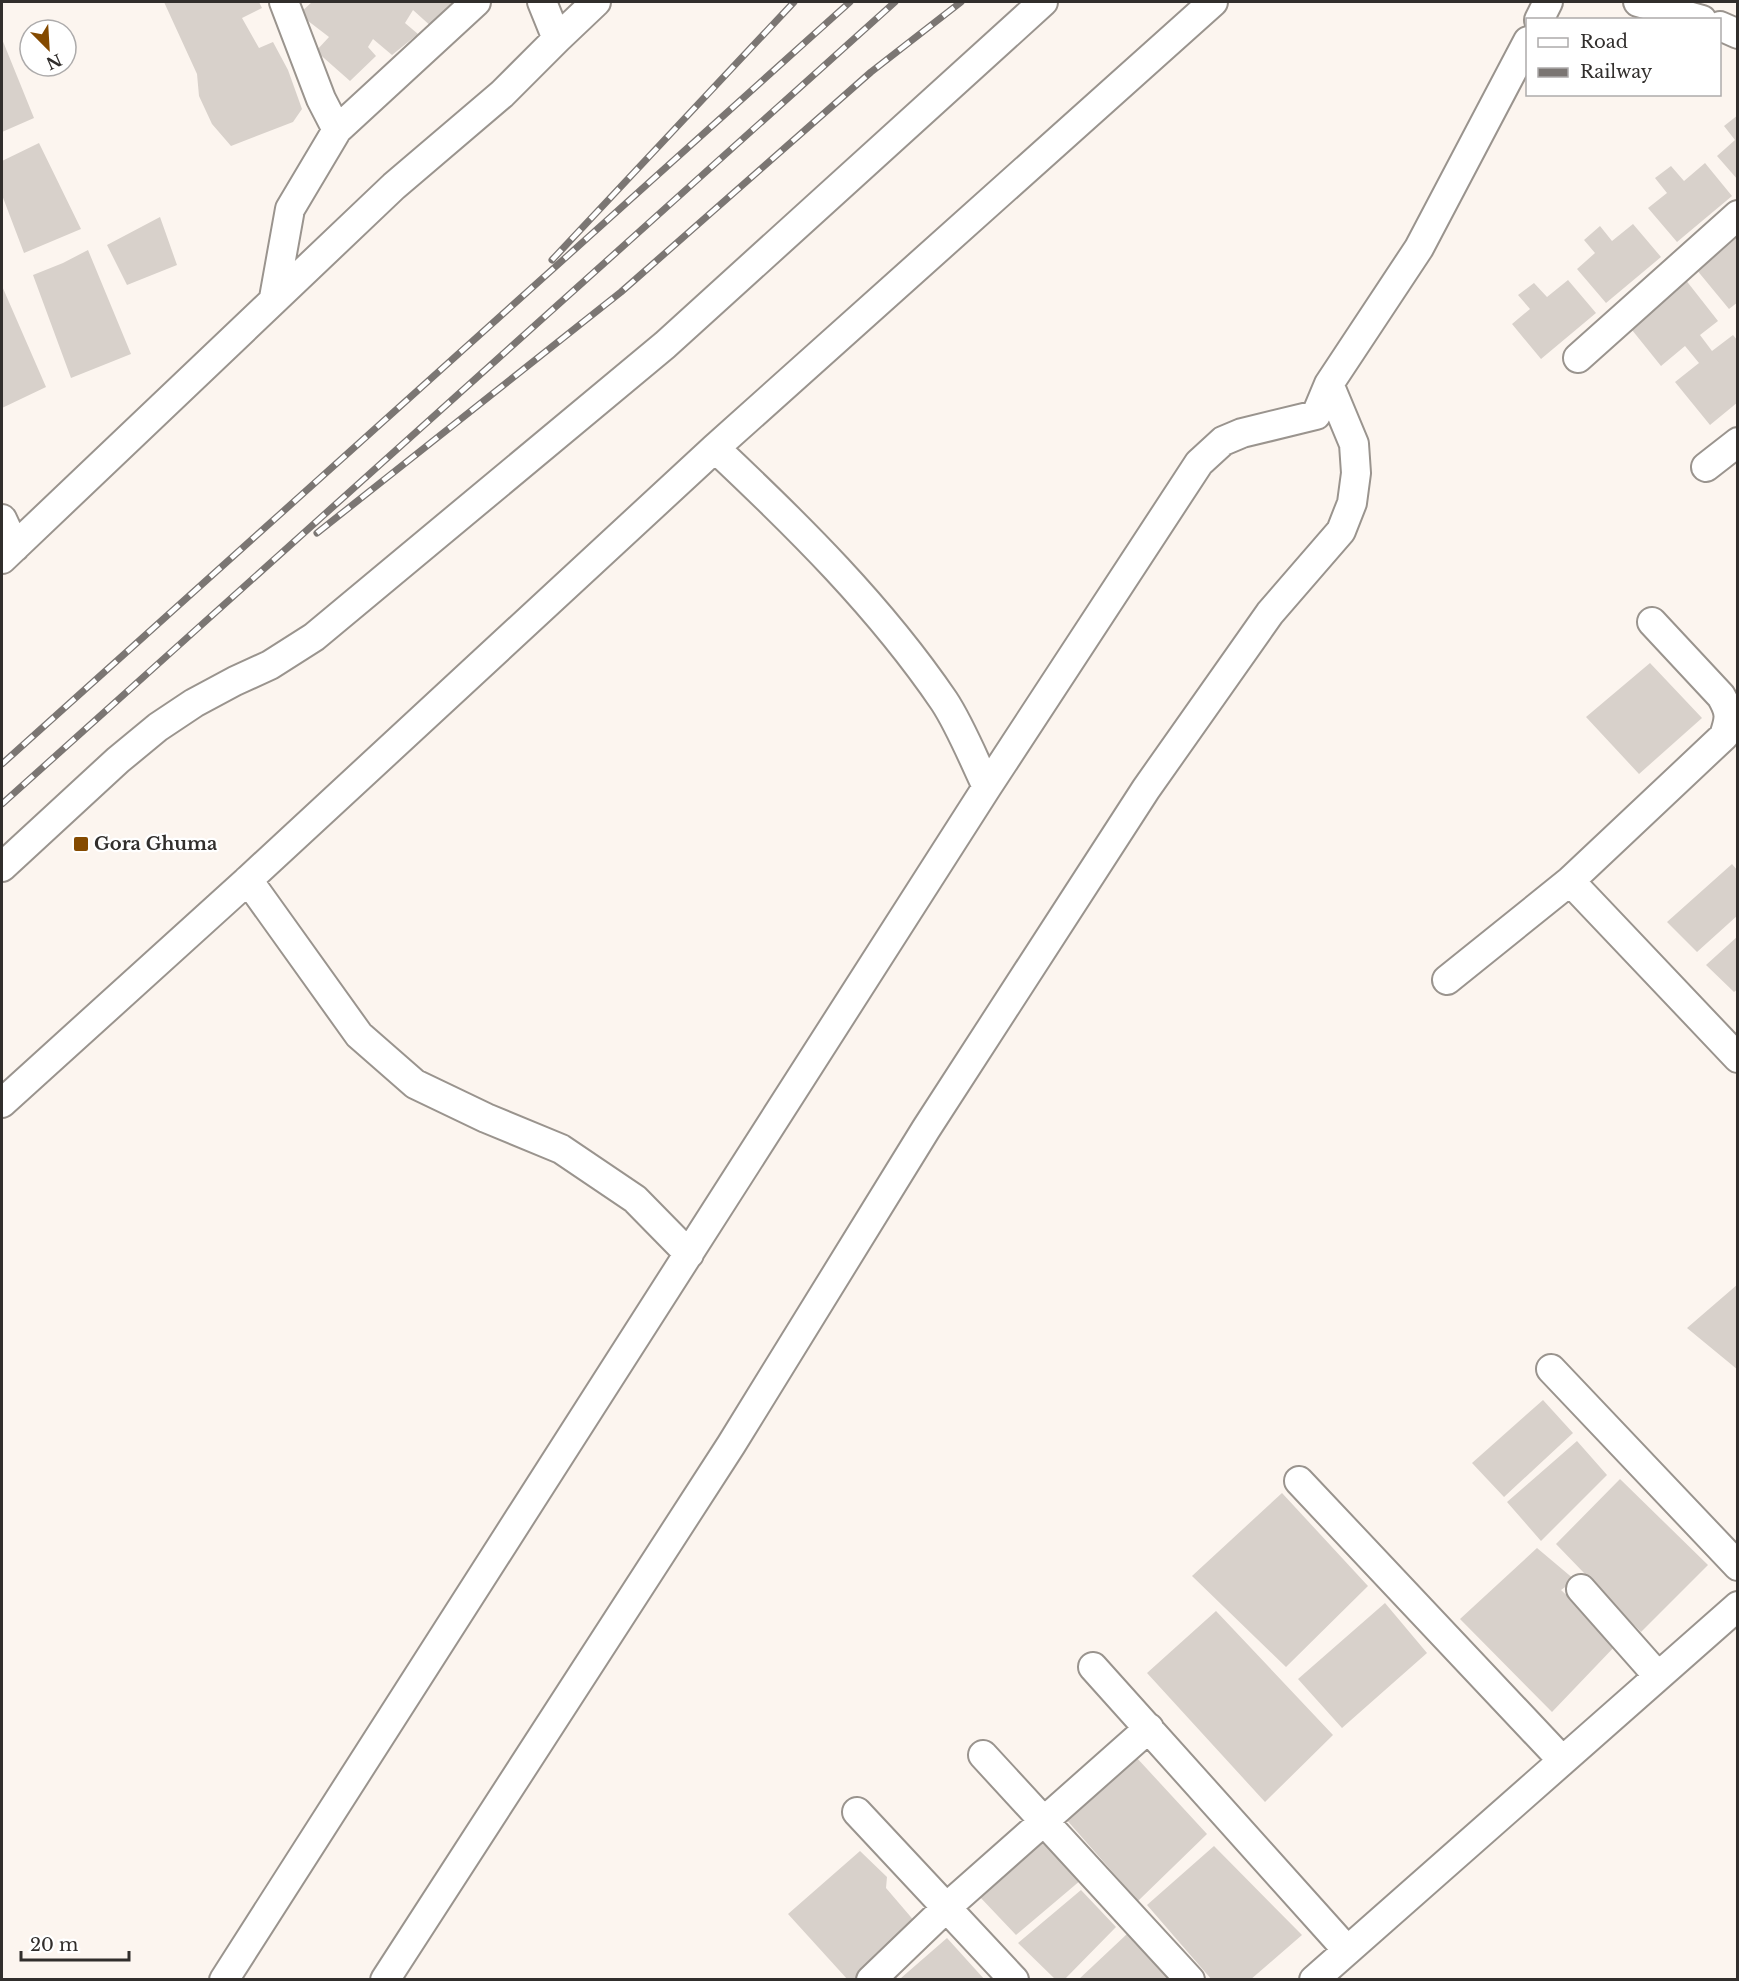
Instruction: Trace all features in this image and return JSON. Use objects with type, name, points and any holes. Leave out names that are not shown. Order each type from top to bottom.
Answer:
[{"type":"street","points":[[284,2],[321,99],[337,130]]},
{"type":"street","points":[[274,298],[290,209],[337,130],[476,2]]},
{"type":"street","points":[[542,2],[557,39]]},
{"type":"street","points":[[8,553],[274,298],[394,186],[502,94],[597,2]]},
{"type":"street","points":[[2,867],[118,760],[158,727],[194,703],[270,665],[314,638],[666,345],[1043,2]]},
{"type":"street","points":[[2,1103],[248,880],[715,448],[1213,2]]},
{"type":"street","points":[[1540,18],[1548,2]]},
{"type":"street","points":[[1638,2],[1695,18]]},
{"type":"street","points":[[1721,27],[1737,34]]},
{"type":"street","points":[[224,1980],[987,787],[1199,463],[1222,441],[1242,433],[1316,415],[1329,384],[1419,248],[1526,43]]},
{"type":"street","points":[[1578,358],[1737,215]]},
{"type":"street","points":[[385,1980],[724,1455],[926,1129],[1146,789],[1270,613],[1341,531],[1352,503],[1356,473],[1354,444],[1329,384]]},
{"type":"street","points":[[1706,467],[1737,442]]},
{"type":"street","points":[[715,448],[792,521],[889,627],[945,703],[987,787]]},
{"type":"street","points":[[2,519],[8,553]]},
{"type":"street","points":[[1447,980],[1570,881],[1724,736],[1730,719],[1728,707],[1721,696],[1652,622]]},
{"type":"street","points":[[248,880],[359,1035],[415,1084],[486,1118],[561,1149],[635,1199],[689,1254]]},
{"type":"street","points":[[1570,881],[1737,1058]]},
{"type":"street","points":[[1551,1369],[1737,1566]]},
{"type":"street","points":[[1299,1481],[1563,1760]]},
{"type":"street","points":[[1581,1589],[1658,1676]]},
{"type":"street","points":[[1314,1980],[1737,1606]]},
{"type":"street","points":[[1093,1666],[1347,1950]]},
{"type":"street","points":[[873,1979],[946,1907],[1149,1728]]},
{"type":"street","points":[[983,1755],[1191,1980]]},
{"type":"street","points":[[857,1812],[1014,1980]]},
{"type":"building","points":[[164,2],[259,2],[262,8],[242,18],[259,48],[273,42],[288,70],[302,109],[293,122],[231,146],[212,124],[199,96],[197,74]]},
{"type":"building","points":[[312,2],[456,2],[433,28],[413,10],[405,23],[418,34],[392,55],[373,39],[368,47],[376,56],[350,81],[316,51],[329,37],[299,14]]},
{"type":"building","points":[[2,39],[34,118],[2,132]]},
{"type":"building","points":[[1738,115],[1738,180],[1717,156],[1735,140],[1724,126]]},
{"type":"building","points":[[39,143],[81,229],[24,253],[2,195],[2,161]]},
{"type":"building","points":[[1705,163],[1732,196],[1677,242],[1648,208],[1667,193],[1655,178],[1671,166],[1684,181]]},
{"type":"building","points":[[160,217],[177,265],[127,285],[107,245]]},
{"type":"building","points":[[1633,224],[1661,257],[1606,303],[1577,269],[1595,253],[1584,240],[1600,226],[1612,241]]},
{"type":"building","points":[[1738,236],[1738,302],[1729,309],[1696,269]]},
{"type":"building","points":[[88,250],[131,354],[71,378],[33,275]]},
{"type":"building","points":[[1685,279],[1718,321],[1700,335],[1712,351],[1733,335],[1738,341],[1738,402],[1710,425],[1675,382],[1699,363],[1685,346],[1661,366],[1628,325]]},
{"type":"building","points":[[1568,280],[1596,313],[1541,359],[1512,324],[1530,309],[1518,295],[1534,283],[1547,297]]},
{"type":"building","points":[[2,286],[46,387],[2,408]]},
{"type":"building","points":[[1650,663],[1702,718],[1639,774],[1586,717]]},
{"type":"building","points":[[1732,864],[1738,871],[1738,915],[1697,952],[1667,922]]},
{"type":"building","points":[[1738,936],[1738,989],[1734,992],[1706,965]]},
{"type":"building","points":[[1738,1284],[1738,1370],[1687,1328]]},
{"type":"building","points":[[1543,1400],[1573,1433],[1504,1497],[1472,1463]]},
{"type":"building","points":[[1577,1441],[1607,1475],[1541,1541],[1507,1502]]},
{"type":"building","points":[[1620,1479],[1708,1565],[1641,1632],[1556,1544]]},
{"type":"building","points":[[1282,1493],[1368,1586],[1286,1667],[1192,1576]]},
{"type":"building","points":[[1537,1548],[1575,1580],[1561,1590],[1618,1643],[1552,1712],[1460,1619]]},
{"type":"building","points":[[1385,1603],[1427,1653],[1342,1728],[1298,1679]]},
{"type":"building","points":[[1216,1611],[1333,1735],[1265,1802],[1147,1673]]},
{"type":"building","points":[[1136,1757],[1207,1834],[1138,1901],[1065,1818]]},
{"type":"building","points":[[1040,1840],[1081,1880],[1016,1935],[979,1896]]},
{"type":"building","points":[[1214,1846],[1302,1935],[1250,1980],[1212,1980],[1147,1905]]},
{"type":"building","points":[[860,1851],[887,1877],[886,1888],[916,1923],[856,1980],[848,1980],[788,1914]]},
{"type":"building","points":[[1081,1890],[1116,1927],[1064,1980],[1056,1980],[1018,1943]]},
{"type":"building","points":[[1127,1934],[1169,1980],[1078,1980]]},
{"type":"building","points":[[947,1938],[985,1980],[902,1980],[901,1978]]},
{"type":"railway","points":[[552,260],[794,2]]},
{"type":"railway","points":[[2,764],[850,2]]},
{"type":"railway","points":[[2,804],[895,2]]},
{"type":"railway","points":[[317,533],[621,292],[871,72],[961,2]]},
{"type":"place","name":"Gora Ghuma","points":[[81,844]]}]
